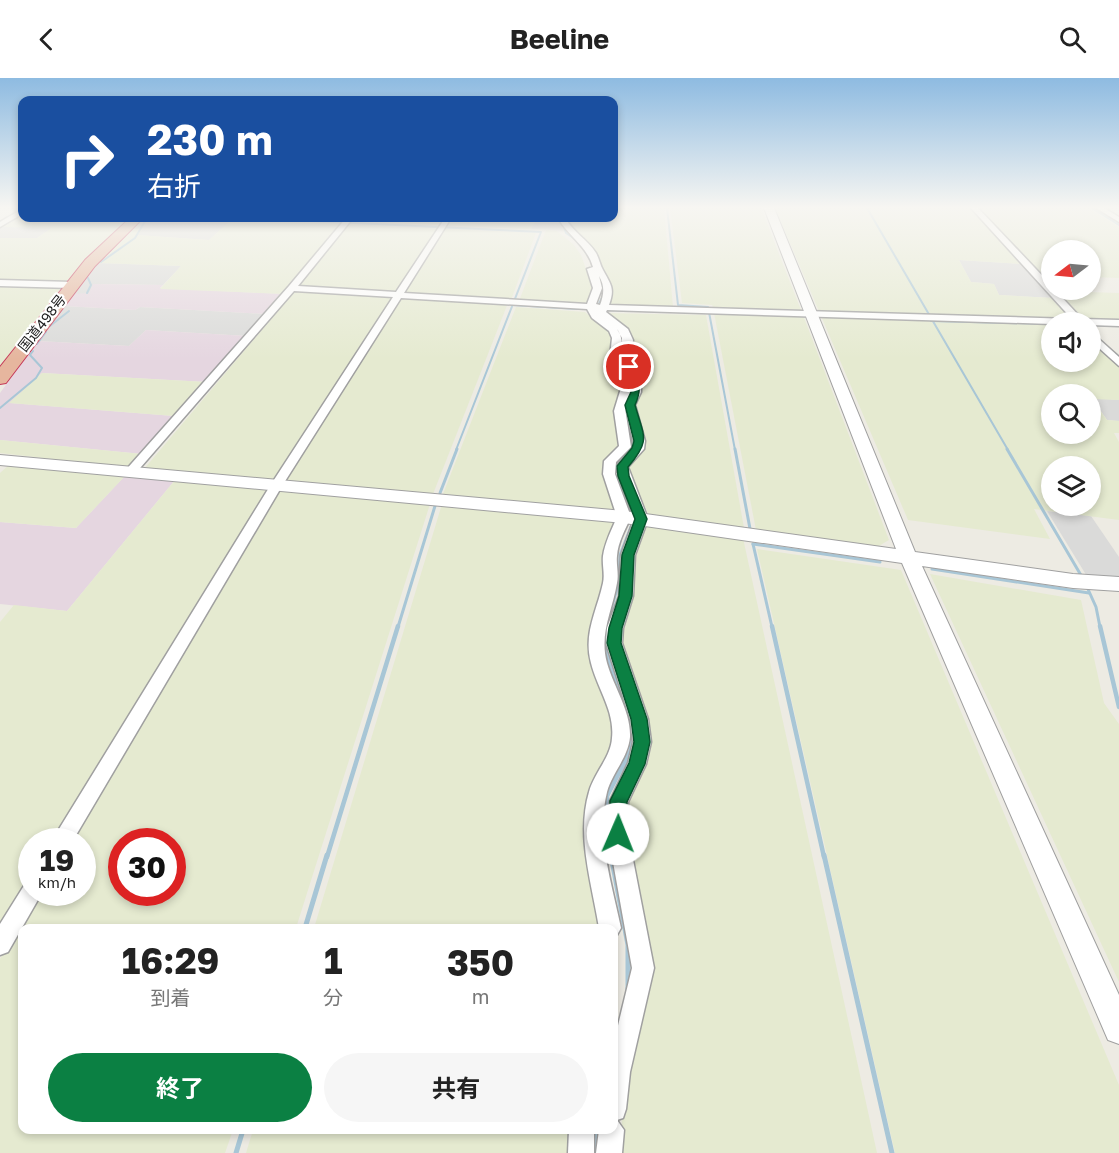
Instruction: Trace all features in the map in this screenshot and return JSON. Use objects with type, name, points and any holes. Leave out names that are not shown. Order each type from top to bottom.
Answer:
[{"type":"highway","name":"国道498号","points":[[0,379],[95,258]]},
{"type":"street","points":[[130,472],[316,258]]},
{"type":"street","points":[[70,828],[276,486],[423,258]]},
{"type":"street","points":[[586,258],[595,277],[598,291],[596,307],[623,329],[628,340],[626,357],[636,384],[636,392],[630,405],[639,441],[638,449],[622,466],[633,518],[626,596],[615,628],[614,643],[639,719],[642,742],[637,764],[619,801],[618,834],[643,968],[618,1072]]},
{"type":"street","points":[[594,258],[607,282],[608,295],[592,314],[614,331],[617,338],[615,356],[626,383],[626,391],[619,407],[619,417],[626,438],[625,447],[610,461],[609,474],[633,518]]},
{"type":"street","points":[[789,258],[908,556],[1119,1029]]},
{"type":"street","points":[[1020,258],[1070,312]]},
{"type":"street","points":[[0,283],[72,285]]},
{"type":"street","points":[[292,288],[596,307],[1041,321]]},
{"type":"street","points":[[1101,323],[1119,323]]},
{"type":"street","points":[[1101,345],[1119,363]]},
{"type":"street","points":[[0,460],[633,518],[1073,581],[1119,584]]},
{"type":"street","points":[[609,924],[596,841],[594,813],[599,790],[621,738],[619,721],[599,664],[595,628],[611,580],[610,559],[613,542],[633,518]]},
{"type":"street","points":[[0,944],[23,906]]},
{"type":"street","points":[[581,1153],[582,1134]]},
{"type":"street","points":[[609,1153],[611,1134]]},
{"type":"shaded area","points":[[959,260],[1020,264],[1041,285],[1041,297],[999,295],[994,284],[971,282]]},
{"type":"shaded area","points":[[99,263],[181,266],[163,285],[94,284],[89,294],[73,294]]},
{"type":"shaded area","points":[[93,284],[163,285],[160,288],[284,294],[267,314],[140,307],[135,310],[64,306],[73,294],[89,293]]},
{"type":"shaded area","points":[[64,306],[135,310],[140,307],[267,314],[247,336],[146,330],[129,346],[38,341]]},
{"type":"shaded area","points":[[146,330],[247,336],[207,382],[42,373],[10,403],[174,416],[142,454],[0,440],[0,393],[38,341],[129,346]]},
{"type":"shaded area","points":[[1101,399],[1119,400],[1119,421],[1107,420],[1101,411]]},
{"type":"shaded area","points":[[124,477],[175,480],[67,611],[0,604],[0,522],[76,528]]},
{"type":"shaded area","points":[[1050,516],[1091,516],[1119,557],[1119,579],[1088,578]]},
{"type":"green space","points":[[0,258],[87,258],[67,283],[0,282]]},
{"type":"green space","points":[[103,258],[313,258],[284,294],[160,289],[181,266],[99,263]]},
{"type":"green space","points":[[322,258],[420,258],[397,293],[299,287]]},
{"type":"green space","points":[[427,258],[527,258],[511,300],[405,293]]},
{"type":"green space","points":[[535,258],[582,258],[595,284],[587,305],[519,301]]},
{"type":"green space","points":[[597,258],[669,258],[673,307],[607,305],[612,292]]},
{"type":"green space","points":[[676,258],[781,258],[801,310],[714,308],[712,305],[682,303]]},
{"type":"green space","points":[[796,258],[1015,258],[1020,264],[959,260],[971,282],[994,284],[999,295],[1056,300],[1067,312],[1041,312],[1041,372],[1101,372],[1101,347],[1119,366],[1119,400],[1101,399],[1101,384],[1041,384],[1041,444],[1101,444],[1101,412],[1107,420],[1119,421],[1119,433],[1114,433],[1119,442],[1119,520],[1088,516],[1101,516],[1101,456],[1041,456],[1041,510],[1034,509],[1050,539],[908,520]]},
{"type":"green space","points":[[1022,258],[1041,258],[1041,276],[1039,276]]},
{"type":"green space","points":[[1101,258],[1119,258],[1119,278],[1101,277]]},
{"type":"green space","points":[[0,285],[64,286],[0,366]]},
{"type":"green space","points":[[296,290],[394,296],[274,480],[144,469]]},
{"type":"green space","points":[[1101,292],[1119,293],[1119,320],[1101,320],[1101,312],[1074,312],[1063,300],[1101,300]]},
{"type":"green space","points":[[401,296],[508,303],[433,494],[284,480]]},
{"type":"green space","points":[[516,307],[585,312],[610,333],[611,360],[622,389],[622,443],[606,459],[618,511],[443,494]]},
{"type":"green space","points":[[604,313],[706,315],[744,528],[649,515],[628,471],[643,445],[634,407],[629,358],[632,340]]},
{"type":"green space","points":[[714,313],[803,315],[889,540],[877,547],[756,530]]},
{"type":"green space","points":[[42,373],[207,382],[174,416],[9,403]]},
{"type":"green space","points":[[0,440],[142,454],[131,468],[0,453]]},
{"type":"green space","points":[[8,466],[124,477],[76,528],[0,522],[0,473]]},
{"type":"green space","points":[[175,480],[269,490],[61,828],[18,828],[18,898],[0,928],[0,622],[14,605],[67,611]]},
{"type":"green space","points":[[278,490],[430,504],[297,924],[21,924],[31,906],[96,906],[96,828],[78,828]]},
{"type":"green space","points":[[442,504],[616,520],[606,585],[590,628],[590,657],[615,724],[615,747],[587,800],[602,924],[315,924]]},
{"type":"green space","points":[[645,524],[743,538],[877,1153],[621,1153],[622,1114],[648,969],[623,830],[626,800],[648,752],[618,642],[633,556]]},
{"type":"green space","points":[[757,549],[901,570],[1119,1085],[1119,1153],[895,1153]]},
{"type":"green space","points":[[930,574],[1081,600],[1104,703],[1119,724],[1119,982]]},
{"type":"green space","points":[[18,929],[18,1134],[232,1134],[225,1153],[0,1153],[0,959]]},
{"type":"green space","points":[[252,1134],[574,1134],[573,1153],[246,1153]]},
{"type":"waterway","points":[[101,262],[106,258]]},
{"type":"waterway","points":[[456,450],[531,258]]},
{"type":"waterway","points":[[673,258],[678,305],[708,307],[735,450]]},
{"type":"waterway","points":[[896,258],[933,321]]},
{"type":"waterway","points":[[87,293],[91,285],[88,278]]},
{"type":"waterway","points":[[596,309],[604,294]]},
{"type":"waterway","points":[[513,305],[577,309]]},
{"type":"waterway","points":[[608,310],[709,313]]},
{"type":"waterway","points":[[50,326],[69,311]]},
{"type":"waterway","points":[[933,321],[1041,324]]},
{"type":"waterway","points":[[933,321],[1008,450]]},
{"type":"waterway","points":[[1101,325],[1119,326]]},
{"type":"waterway","points":[[37,344],[46,332]]},
{"type":"waterway","points":[[0,408],[36,378],[42,368],[30,355],[33,351]]},
{"type":"waterway","points":[[626,420],[632,439],[628,450]]},
{"type":"waterway","points":[[440,493],[457,449]]},
{"type":"waterway","points":[[615,468],[629,449]]},
{"type":"waterway","points":[[735,449],[751,534]]},
{"type":"waterway","points":[[1007,449],[1082,577]]},
{"type":"waterway","points":[[617,481],[630,506]]},
{"type":"waterway","points":[[398,627],[435,506]]},
{"type":"waterway","points":[[606,627],[619,582],[620,555],[632,524]]},
{"type":"waterway","points":[[772,627],[753,544],[880,562]]},
{"type":"waterway","points":[[932,569],[1089,593]]},
{"type":"waterway","points":[[1087,587],[1096,607],[1100,627]]},
{"type":"waterway","points":[[327,857],[398,626]]},
{"type":"waterway","points":[[607,626],[607,652],[623,705]]},
{"type":"waterway","points":[[772,626],[824,857]]},
{"type":"waterway","points":[[1100,626],[1119,707]]},
{"type":"waterway","points":[[611,857],[607,836],[607,796],[631,750],[627,718]]},
{"type":"waterway","points":[[306,924],[327,855]]},
{"type":"waterway","points":[[611,855],[628,945],[628,990]]},
{"type":"waterway","points":[[824,855],[892,1153]]},
{"type":"waterway","points":[[236,1153],[242,1134]]},
{"type":"waterway","points":[[596,1153],[597,1134]]},
{"type":"route","points":[[618,834],[619,801],[637,764],[642,742],[639,719],[618,661],[614,643],[615,628],[626,596],[629,576],[628,555],[641,519],[622,466],[638,449],[639,441],[630,405],[636,392],[636,384],[629,367]]}]
